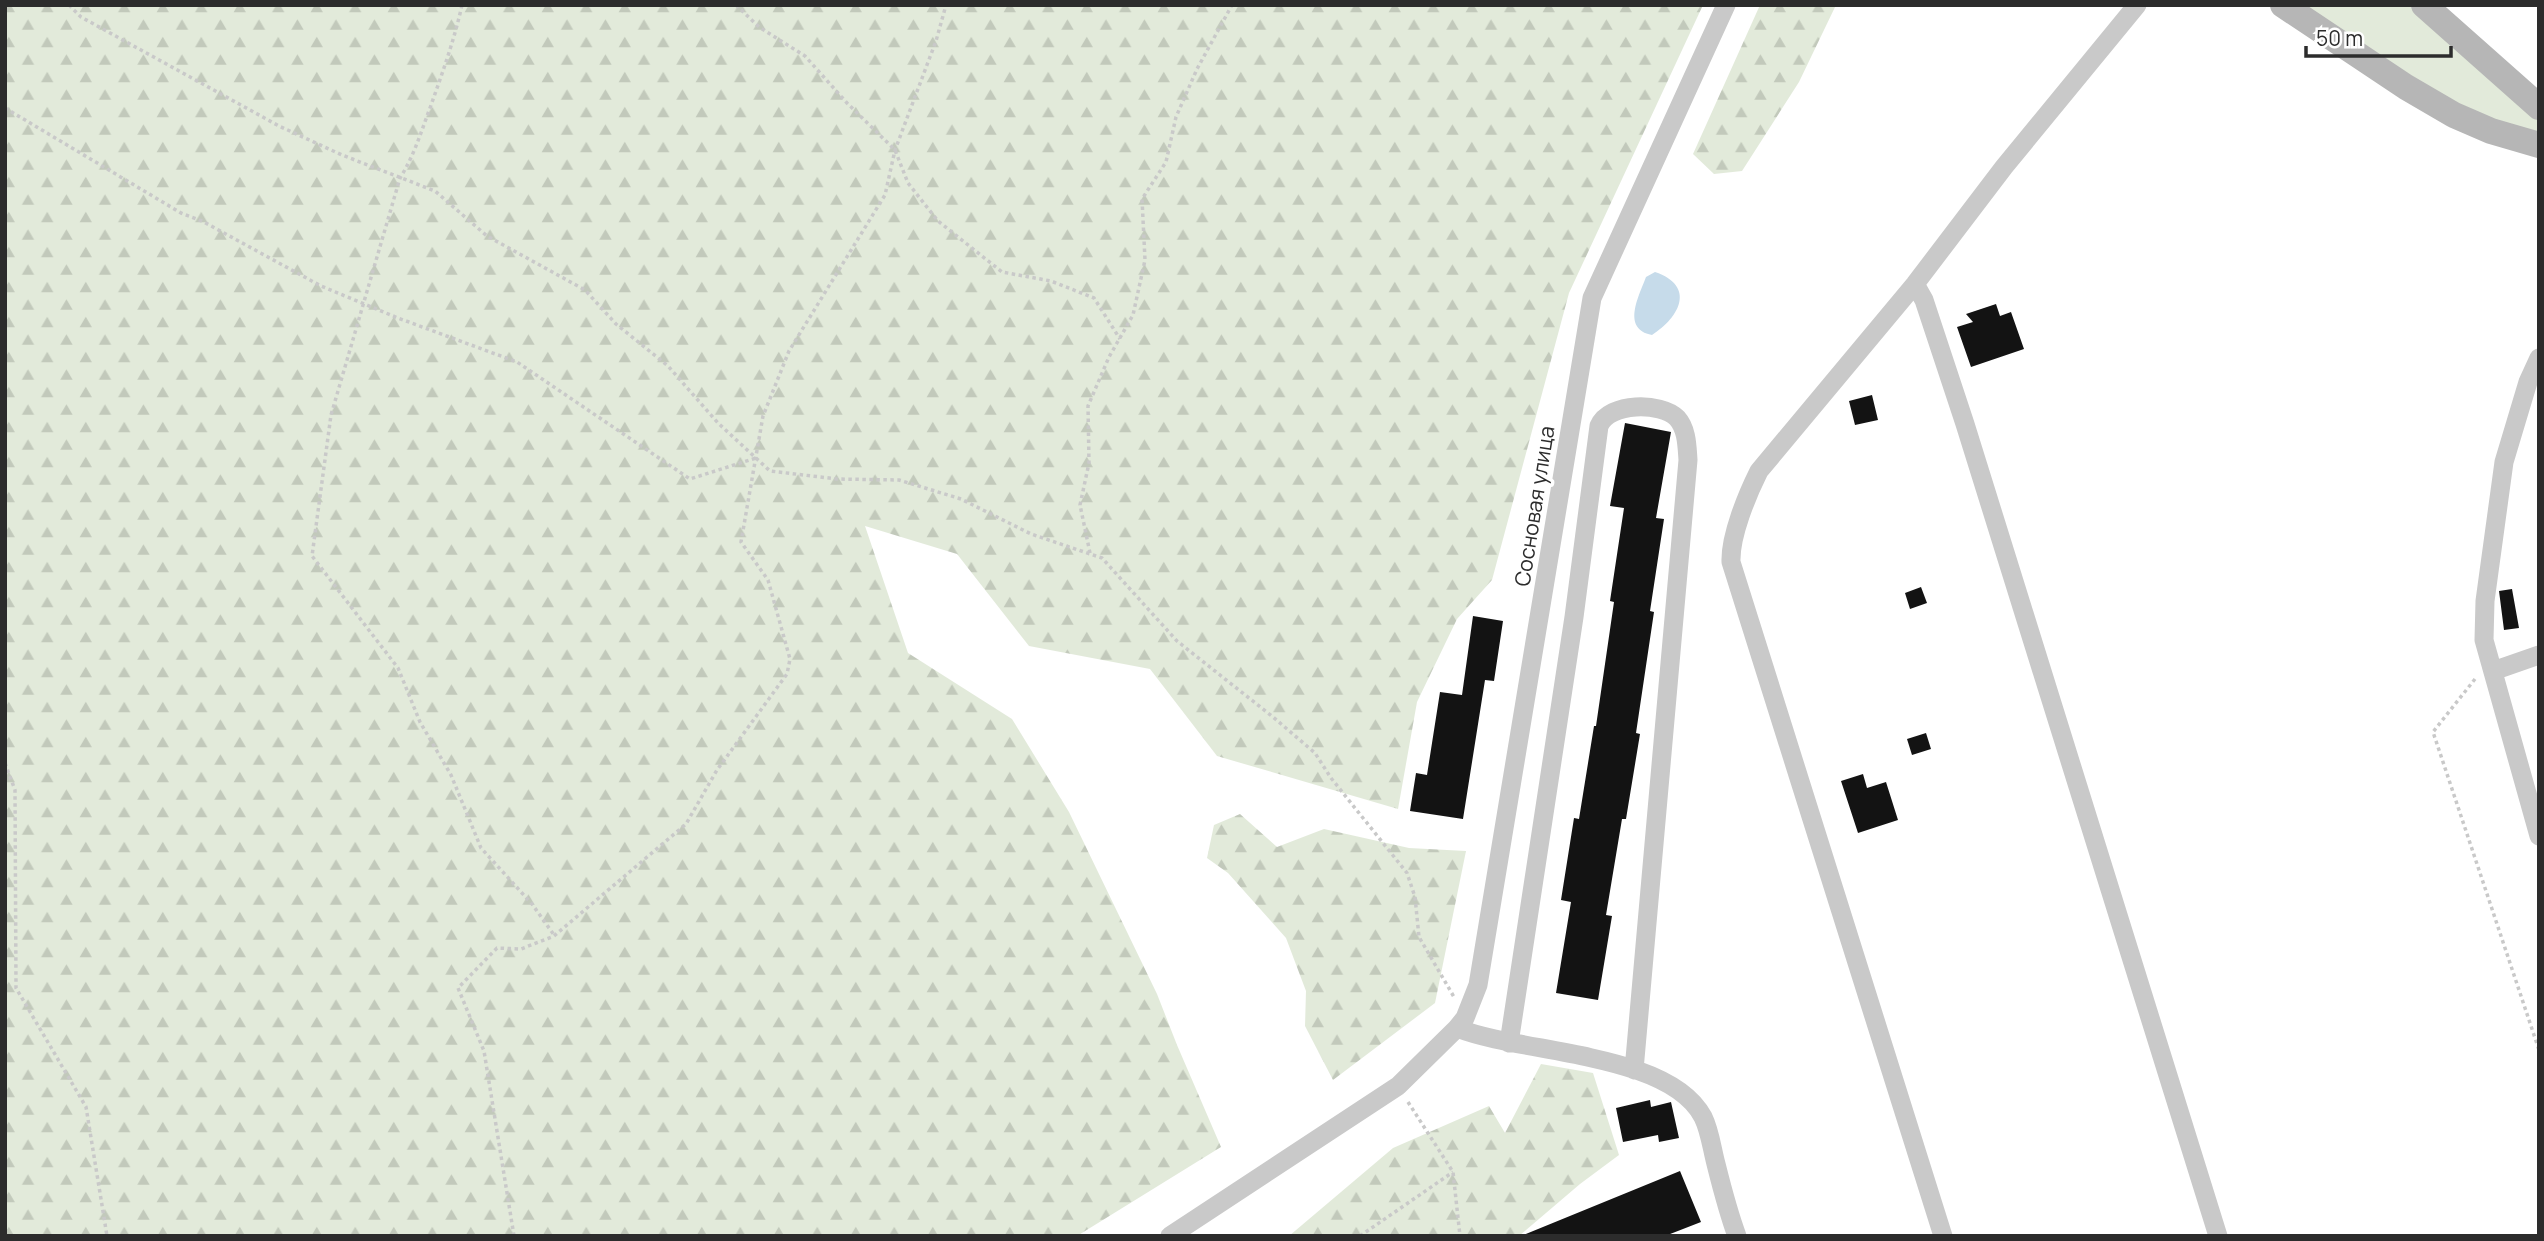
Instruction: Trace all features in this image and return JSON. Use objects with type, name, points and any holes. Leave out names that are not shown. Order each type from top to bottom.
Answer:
[{"type":"main road","points":[[2424,5],[2539,107]]},
{"type":"main road","points":[[2291,8],[2406,87],[2454,115],[2491,131],[2539,145]]},
{"type":"street","name":"Сосновая улица","points":[[1458,1027],[1478,985],[1592,298],[1727,5]]},
{"type":"street","points":[[1943,1236],[1731,562],[1731,551],[1747,496],[1759,471],[1915,284],[2004,167],[2137,5]]},
{"type":"street","points":[[1915,284],[1924,300],[1969,437],[2218,1236]]},
{"type":"street","points":[[2539,358],[2528,382],[2504,462],[2485,601],[2484,640],[2539,836]]},
{"type":"street","points":[[1509,1043],[1574,617],[1599,426],[1601,421],[1620,407],[1669,411],[1679,421],[1685,433],[1688,460],[1634,1070]]},
{"type":"street","points":[[2491,666],[2539,655]]},
{"type":"street","points":[[1170,1236],[1398,1086],[1458,1027],[1485,1038],[1634,1070],[1661,1079],[1686,1095],[1703,1119],[1737,1236]]},
{"type":"path","points":[[69,5],[81,18],[279,126],[342,155],[435,191],[487,236],[585,290],[616,324],[668,366],[718,424],[770,471],[837,479],[900,481],[961,499],[1031,534],[1102,558],[1177,642],[1315,753],[1331,778],[1407,873],[1415,897],[1419,937],[1458,1027]]},
{"type":"path","points":[[462,5],[436,92],[411,160],[400,178],[331,415],[312,556],[398,668],[420,722],[451,775],[481,848],[532,904],[554,936]]},
{"type":"path","points":[[736,5],[759,27],[805,56],[847,103],[895,150],[908,183],[938,221],[1002,272],[1051,281],[1094,298],[1120,339]]},
{"type":"path","points":[[514,1236],[484,1051],[458,988],[498,948],[520,949],[554,936],[686,824],[717,770],[787,674],[790,660],[768,580],[741,542],[763,416],[789,351],[885,195],[895,150],[936,41],[946,5]]},
{"type":"path","points":[[1090,553],[1080,505],[1089,463],[1088,406],[1133,315],[1145,260],[1142,199],[1166,162],[1176,117],[1197,69],[1232,5]]},
{"type":"path","points":[[5,108],[181,213],[202,221],[321,286],[517,362],[690,479],[756,458]]},
{"type":"path","points":[[2491,666],[2433,732],[2539,1050]]},
{"type":"path","points":[[5,763],[15,790],[16,988],[86,1107],[107,1236]]},
{"type":"path","points":[[1398,1086],[1453,1172],[1460,1236]]},
{"type":"path","points":[[1360,1236],[1453,1172]]},
{"type":"green space","points":[[5,5],[1703,5],[1569,293],[1492,580],[1457,619],[1417,702],[1398,809],[1217,756],[1150,669],[1029,646],[957,554],[865,526],[908,653],[1012,719],[1069,812],[1157,994],[1221,1147],[1077,1236],[5,1236]]},
{"type":"green space","points":[[1760,5],[1836,5],[1799,82],[1742,171],[1714,174],[1693,154]]},
{"type":"green space","points":[[2299,5],[2415,5],[2539,116],[2539,139],[2482,120]]},
{"type":"green space","points":[[1240,814],[1277,847],[1324,829],[1409,848],[1466,851],[1435,1003],[1333,1080],[1305,1026],[1306,991],[1286,938],[1228,873],[1207,858],[1214,825]]},
{"type":"green space","points":[[1541,1064],[1593,1073],[1619,1155],[1519,1236],[1289,1236],[1393,1148],[1489,1106],[1505,1133]]},
{"type":"water","points":[[1655,272],[1676,285],[1679,302],[1670,320],[1652,335],[1637,326],[1635,311],[1646,277]]},
{"type":"building","points":[[1996,304],[2000,316],[2011,312],[2024,349],[1971,367],[1957,327],[1973,322],[1966,314]]},
{"type":"building","points":[[1872,395],[1878,420],[1855,425],[1849,401]]},
{"type":"building","points":[[1625,423],[1671,432],[1656,518],[1664,519],[1650,611],[1654,612],[1636,733],[1640,734],[1606,915],[1612,916],[1598,1000],[1556,993],[1571,902],[1561,900],[1574,818],[1579,819],[1596,726],[1614,602],[1610,601],[1624,508],[1610,506]]},
{"type":"building","points":[[1921,587],[1927,603],[1910,609],[1905,593]]},
{"type":"building","points":[[2512,589],[2519,628],[2504,630],[2499,591]]},
{"type":"building","points":[[1473,616],[1503,621],[1494,681],[1485,680],[1463,819],[1410,811],[1416,773],[1427,775],[1440,692],[1462,695]]},
{"type":"building","points":[[1926,733],[1931,749],[1912,755],[1907,739]]},
{"type":"building","points":[[1863,774],[1867,788],[1886,782],[1898,820],[1858,833],[1841,781]]},
{"type":"building","points":[[1650,1100],[1651,1107],[1671,1102],[1679,1138],[1659,1142],[1658,1135],[1623,1142],[1616,1108]]},
{"type":"building","points":[[1680,1171],[1701,1222],[1665,1236],[1521,1236]]}]
